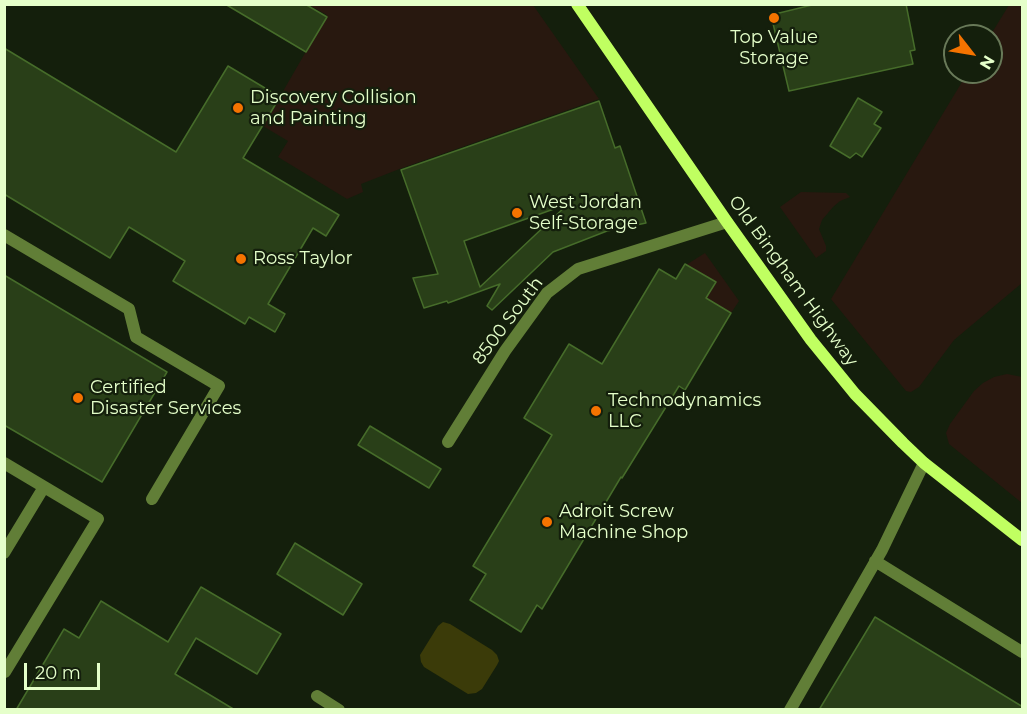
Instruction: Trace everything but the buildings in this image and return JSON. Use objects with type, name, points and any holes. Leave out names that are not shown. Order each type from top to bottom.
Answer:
[{"type":"street","name":"Old Bingham Highway","points":[[577,4],[811,340],[855,394],[924,463],[1023,540]]},
{"type":"street","name":"8500 South","points":[[448,442],[505,351],[547,293],[578,269],[727,222]]},
{"type":"street","points":[[4,235],[129,309],[136,337],[219,386],[152,499]]},
{"type":"street","points":[[790,710],[875,561],[924,463]]},
{"type":"street","points":[[4,464],[98,519],[4,671]]},
{"type":"street","points":[[4,553],[44,487]]},
{"type":"street","points":[[875,561],[1023,652]]},
{"type":"street","points":[[318,696],[339,710]]},
{"type":"shaded area","points":[[309,5],[533,5],[599,99],[361,184],[363,192],[347,199],[278,157],[288,141],[263,126],[327,15]]},
{"type":"shaded area","points":[[1009,5],[1022,5],[1022,283],[954,340],[919,387],[911,392],[906,391],[831,299],[961,84],[1003,84],[1003,24],[997,24]]},
{"type":"shaded area","points":[[801,192],[846,193],[850,197],[840,201],[822,220],[819,229],[826,251],[816,258],[780,207]]},
{"type":"shaded area","points":[[705,253],[739,301],[731,313],[706,298],[715,282],[686,265]]},
{"type":"shaded area","points":[[1007,374],[1022,377],[1022,503],[949,444],[946,433],[974,391],[994,377]]},
{"type":"shaded area","points":[[443,622],[450,624],[497,655],[499,661],[497,665],[482,689],[476,693],[468,694],[424,667],[421,662],[420,655],[438,626]]},
{"type":"place","name":"Top Value Storage","points":[[774,18]]},
{"type":"place","name":"Discovery Collision and Painting","points":[[238,108]]},
{"type":"place","name":"West Jordan Self-Storage","points":[[517,213]]},
{"type":"place","name":"Ross Taylor","points":[[241,259]]},
{"type":"place","name":"Certified Disaster Services","points":[[78,398]]},
{"type":"place","name":"Technodynamics LLC","points":[[596,411]]},
{"type":"place","name":"Adroit Screw Machine Shop","points":[[547,522]]}]
